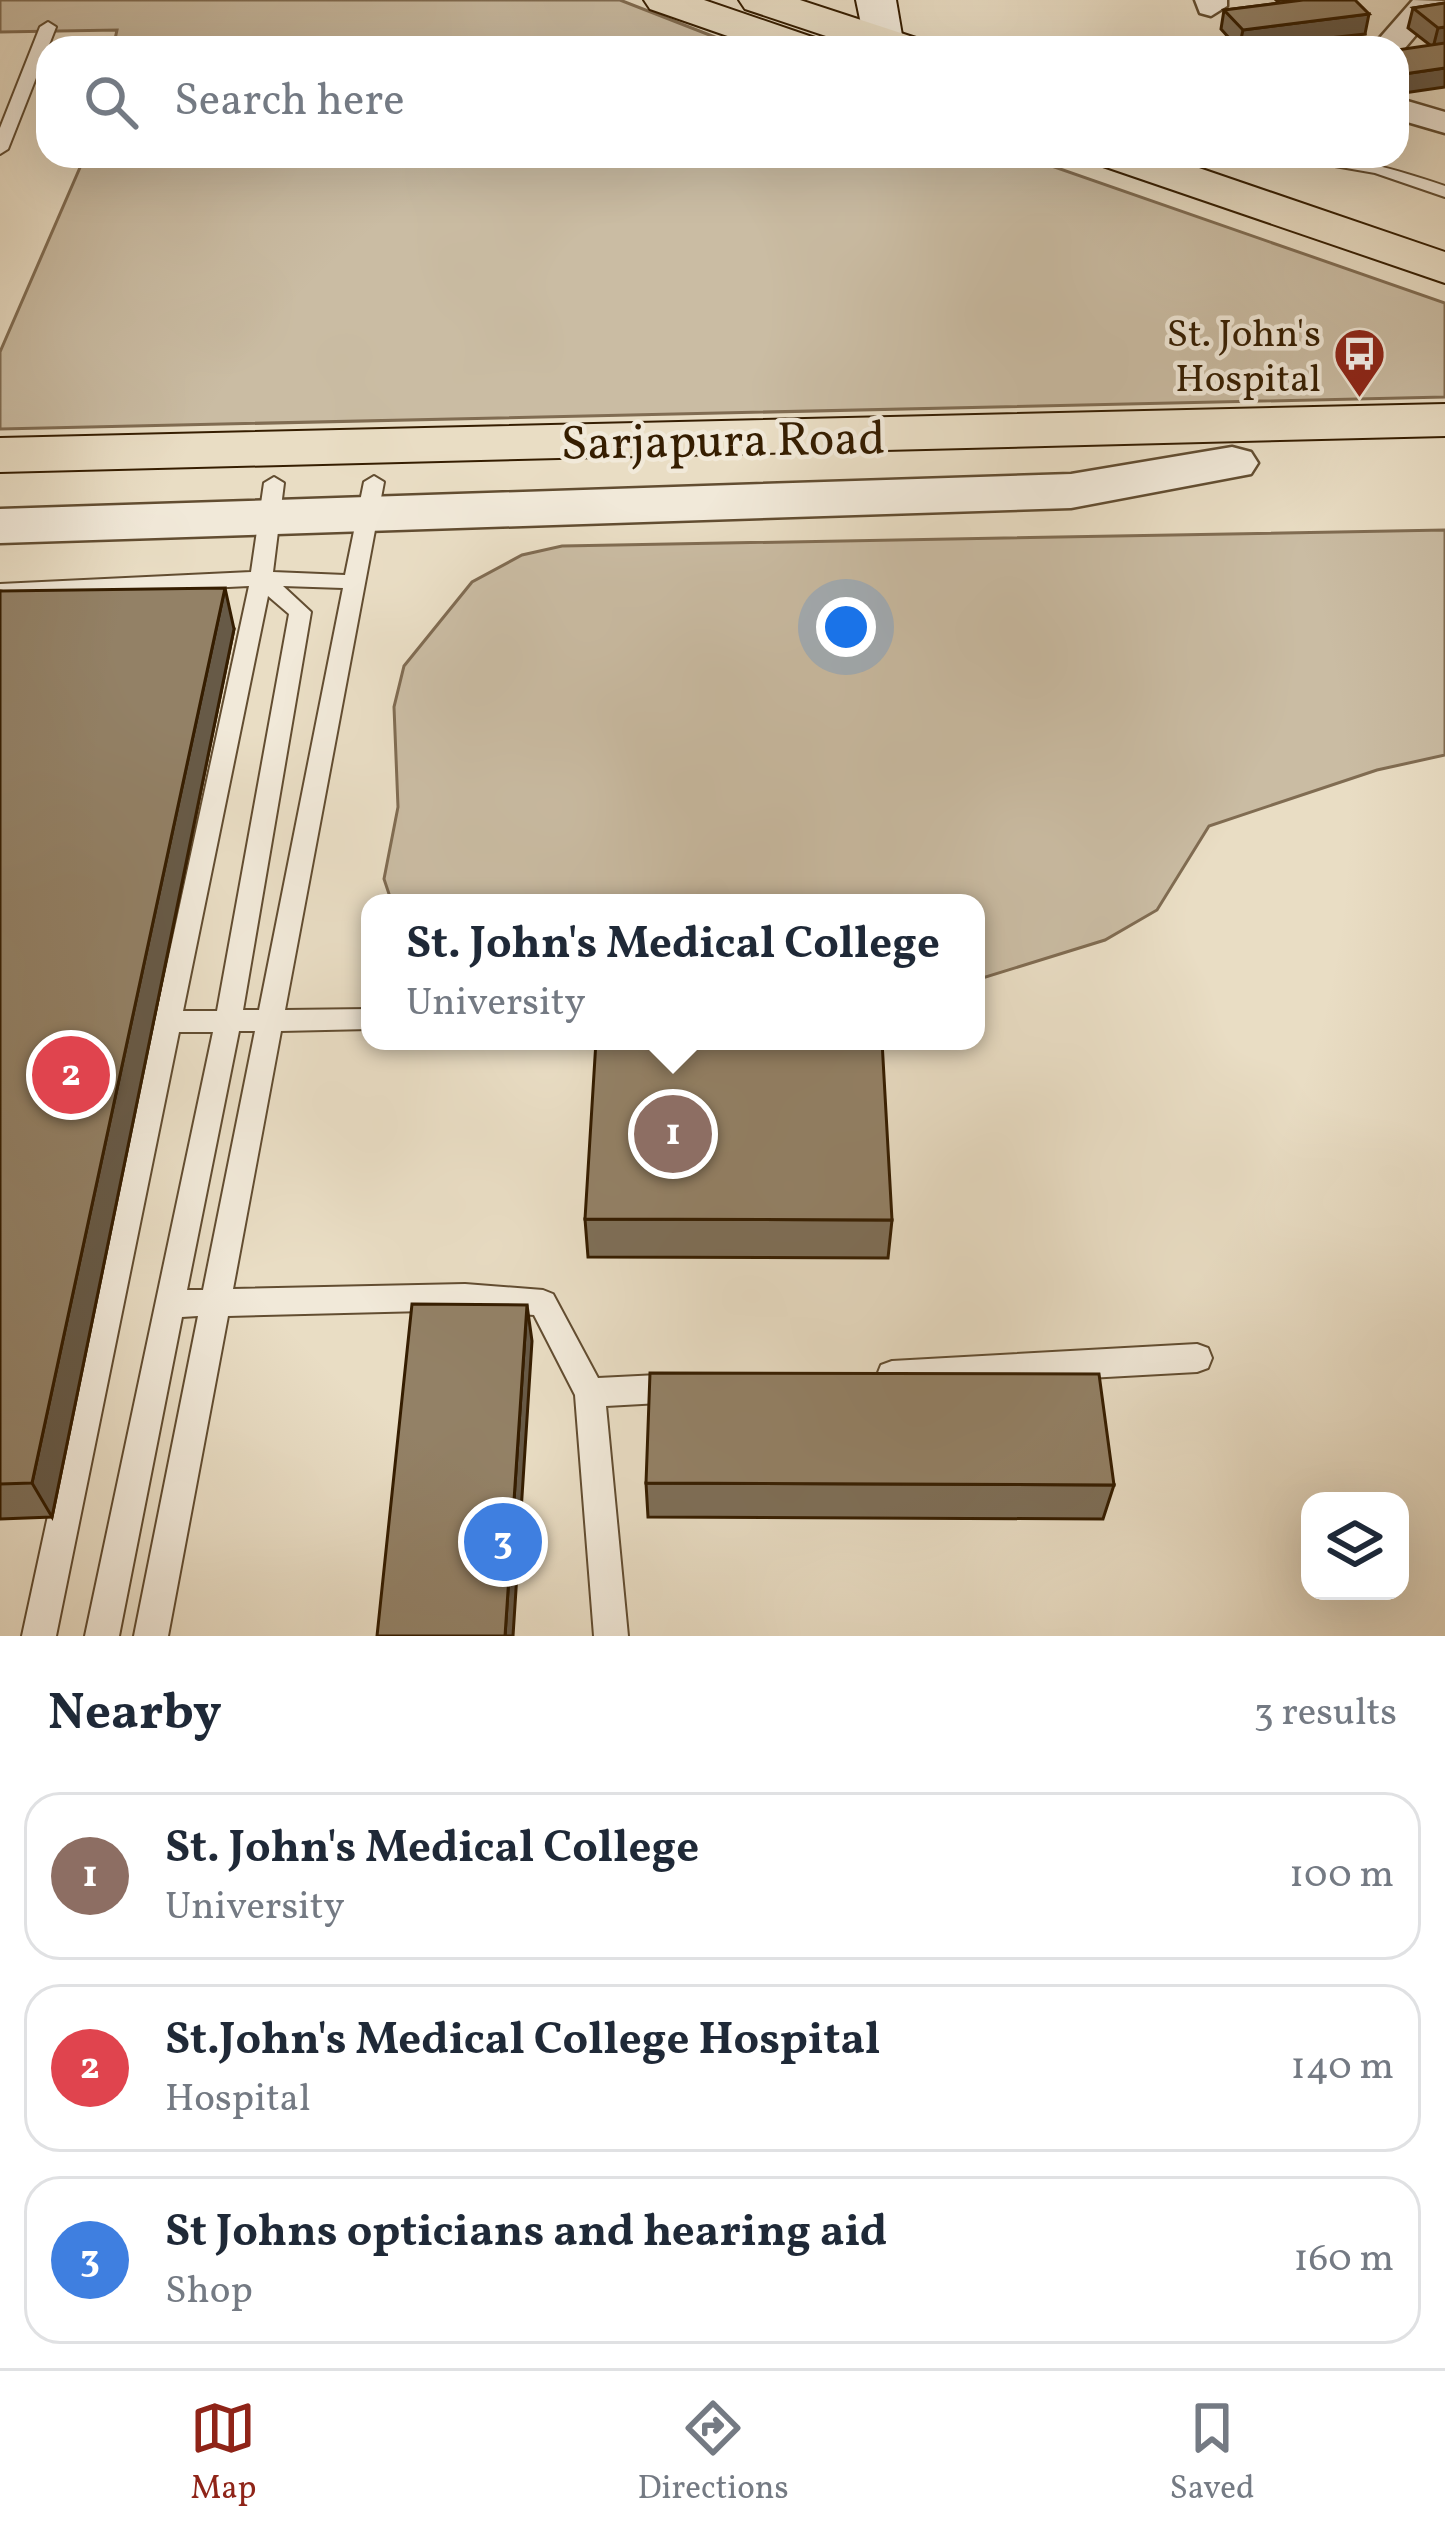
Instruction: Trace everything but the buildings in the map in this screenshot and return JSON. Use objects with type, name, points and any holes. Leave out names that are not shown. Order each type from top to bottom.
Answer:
[{"type":"main road","points":[[664,0],[769,36]]},
{"type":"main road","points":[[759,0],[887,30]]},
{"type":"main road","points":[[1153,168],[1445,268]]},
{"type":"main road","points":[[1269,168],[1445,228]]},
{"type":"main road","name":"Sarjapura Road","points":[[0,455],[1445,420]]},
{"type":"main road","name":"Sarjapura Road","points":[[0,488],[272,502],[371,500],[1445,454]]},
{"type":"street","points":[[1398,36],[1430,0]]},
{"type":"street","points":[[1409,112],[1445,123]]},
{"type":"street","points":[[0,526],[272,502]]},
{"type":"lane","points":[[44,36],[48,27]]},
{"type":"lane","points":[[0,149],[36,58]]},
{"type":"lane","points":[[1368,168],[1445,192]]},
{"type":"lane","points":[[151,1636],[371,500]]},
{"type":"lane","points":[[39,1636],[261,578],[272,502]]},
{"type":"lane","points":[[0,591],[261,578],[356,582]]},
{"type":"lane","points":[[102,1636],[228,1021],[300,612],[261,578]]},
{"type":"lane","points":[[169,1022],[361,1019]]},
{"type":"lane","points":[[169,1304],[465,1297],[543,1304],[590,1393],[611,1636]]},
{"type":"lane","points":[[871,1376],[1197,1358]]},
{"type":"lane","points":[[590,1393],[707,1386]]},
{"type":"shaded area","points":[[0,0],[620,0],[712,36],[116,36],[117,30],[0,32]]},
{"type":"shaded area","points":[[80,168],[1057,168],[1445,303],[1445,397],[0,429],[0,352]]},
{"type":"shaded area","points":[[1445,530],[1445,755],[1377,770],[1209,826],[1157,910],[1105,940],[985,977],[985,894],[389,894],[384,879],[398,807],[394,707],[404,666],[472,582],[522,555],[562,546]]},
{"type":"place","name":"St. John's Hospital","points":[[1360,400]]},
{"type":"place","name":"St.John's Medical College Hospital","points":[[71,1075]]},
{"type":"place","name":"St. John's Medical College","points":[[673,1134]]},
{"type":"place","name":"St Johns opticians and hearing aid","points":[[503,1542]]}]
